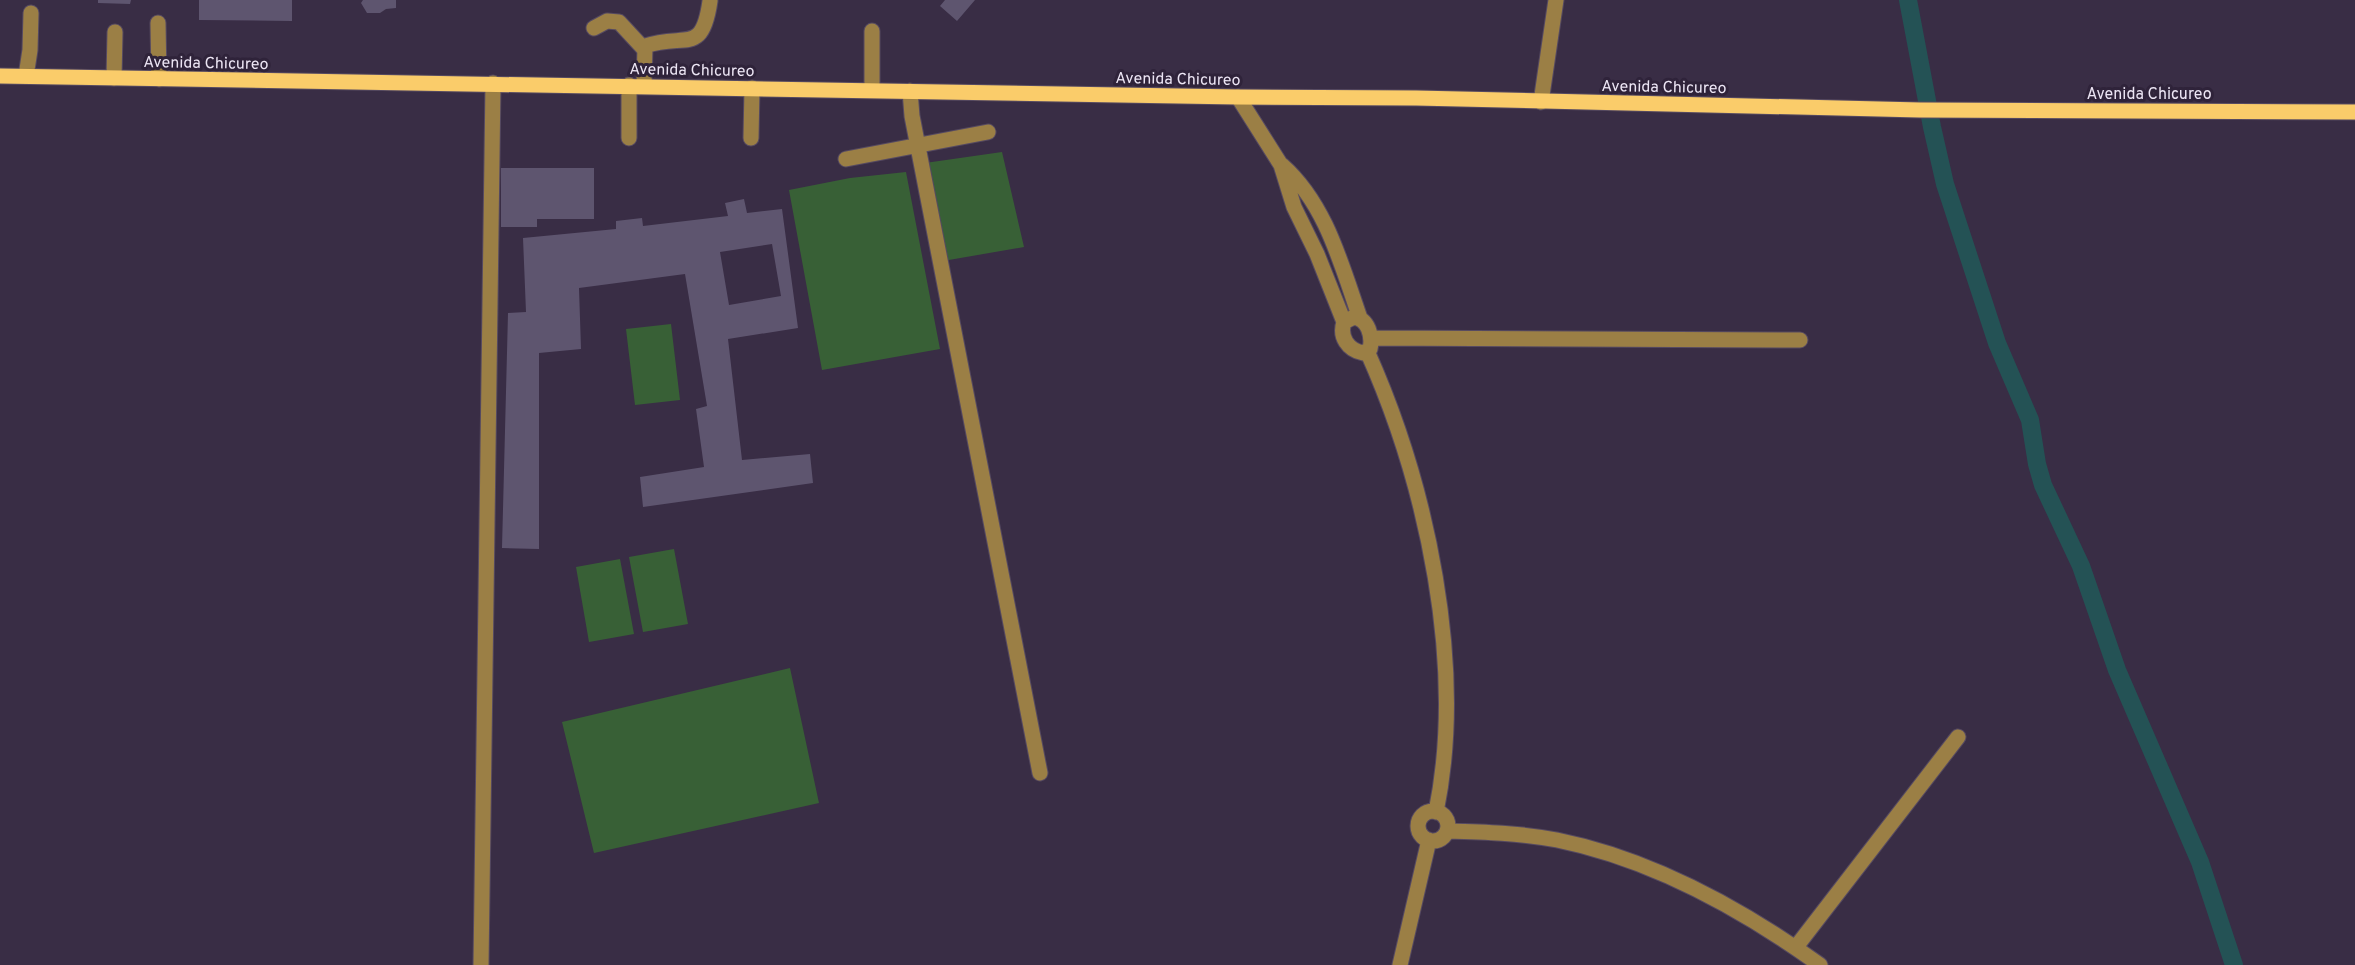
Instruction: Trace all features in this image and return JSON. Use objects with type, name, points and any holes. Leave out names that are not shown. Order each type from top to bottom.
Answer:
[{"type":"main road","name":"Avenida Chicureo","points":[[0,76],[1416,98],[1920,110],[2355,112]]},
{"type":"street","points":[[1541,102],[1556,0]]},
{"type":"street","points":[[630,138],[636,86],[645,46],[657,42],[695,38],[707,22],[710,1]]},
{"type":"street","points":[[26,76],[30,50],[30,13]]},
{"type":"street","points":[[594,28],[608,21],[619,22],[644,49]]},
{"type":"street","points":[[159,23],[159,79]]},
{"type":"street","points":[[872,31],[872,90]]},
{"type":"street","points":[[114,78],[115,32]]},
{"type":"street","points":[[481,965],[493,83]]},
{"type":"street","points":[[751,138],[752,88]]},
{"type":"street","points":[[910,91],[917,146],[1041,773]]},
{"type":"street","points":[[1238,97],[1281,165],[1301,184],[1312,199],[1327,229],[1360,318],[1366,325],[1369,345],[1409,463],[1427,534],[1438,605],[1446,718],[1444,763],[1436,812]]},
{"type":"street","points":[[846,159],[988,132]]},
{"type":"street","points":[[1281,165],[1294,207],[1317,254],[1344,322],[1343,333],[1349,346],[1359,352],[1369,345],[1800,340]]},
{"type":"street","points":[[1344,322],[1354,317],[1360,318]]},
{"type":"street","points":[[1796,948],[1958,737]]},
{"type":"street","points":[[1436,812],[1445,816],[1447,831],[1440,839],[1430,840],[1419,830],[1420,820],[1426,813],[1436,812]]},
{"type":"street","points":[[1447,831],[1531,836],[1621,857],[1747,918],[1820,965]]},
{"type":"street","points":[[1400,965],[1430,840]]},
{"type":"green space","points":[[1002,152],[1024,247],[943,261],[925,163]]},
{"type":"green space","points":[[906,172],[940,349],[822,370],[789,190],[850,178]]},
{"type":"green space","points":[[671,324],[680,400],[635,405],[626,329]]},
{"type":"green space","points":[[674,549],[688,624],[643,632],[629,557]]},
{"type":"green space","points":[[620,559],[634,634],[589,642],[576,567]]},
{"type":"green space","points":[[790,668],[819,803],[594,853],[562,722]]},
{"type":"building","points":[[98,0],[131,0],[130,4],[98,3]]},
{"type":"building","points":[[199,0],[292,0],[292,21],[199,20]]},
{"type":"building","points":[[363,0],[396,0],[396,8],[386,9],[380,13],[367,13],[361,3]]},
{"type":"building","points":[[945,0],[975,0],[957,21],[940,6]]},
{"type":"building","points":[[501,168],[594,168],[594,219],[537,219],[537,227],[501,227]]},
{"type":"building","points":[[744,199],[747,213],[782,209],[798,328],[728,339],[742,460],[810,454],[813,483],[643,507],[640,477],[704,467],[696,409],[707,406],[685,274],[579,288],[581,349],[539,353],[539,549],[502,548],[508,313],[526,312],[523,238],[616,229],[616,221],[642,218],[643,226],[728,216],[725,203]],"holes":[[[772,244],[781,296],[729,305],[720,252]]]},
{"type":"waterway","points":[[1908,0],[1945,184],[1997,343],[2030,420],[2043,485],[2081,566],[2117,670],[2200,862],[2234,965]]}]
